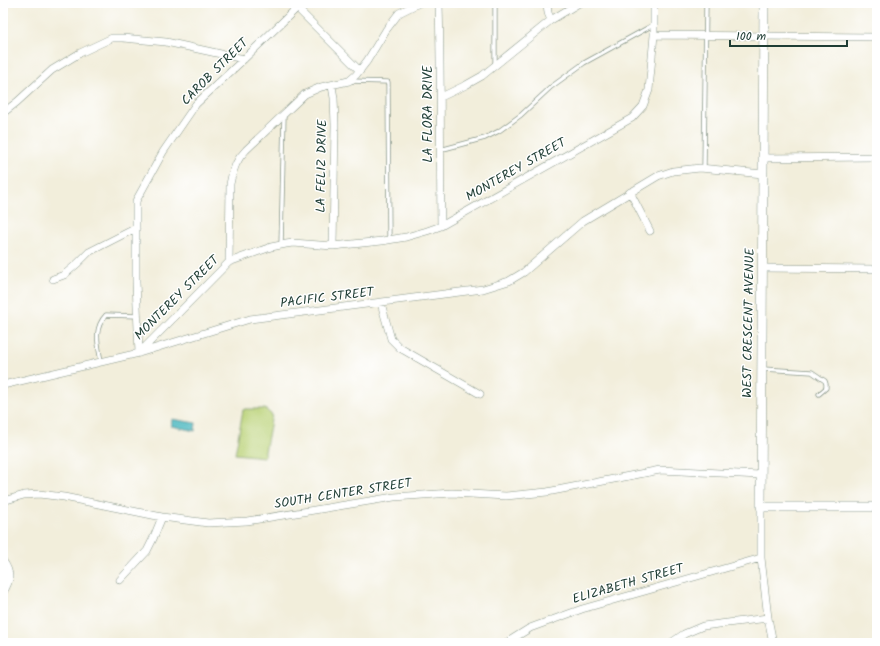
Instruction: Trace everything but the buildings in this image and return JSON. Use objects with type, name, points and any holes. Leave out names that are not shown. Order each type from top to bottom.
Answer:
[{"type":"street","name":"CAROB STREET","points":[[139,353],[137,316],[136,201],[163,152],[196,104],[244,60],[302,3]]},
{"type":"street","points":[[228,262],[230,184],[240,156],[305,94],[317,89],[349,81],[360,71],[386,30],[399,13],[419,3]]},
{"type":"street","name":"LA FLORA DRIVE","points":[[439,3],[441,226]]},
{"type":"street","points":[[547,3],[548,13],[551,20]]},
{"type":"street","points":[[441,97],[476,79],[495,66],[551,20],[579,3]]},
{"type":"street","name":"MONTEREY STREET","points":[[139,353],[228,262],[281,245],[293,243],[333,246],[389,240],[428,231],[441,226],[632,118],[643,106],[649,90],[654,34],[654,3]]},
{"type":"street","name":"WEST CRESCENT AVENUE","points":[[764,3],[763,268],[760,475],[761,558],[768,618],[773,643]]},
{"type":"street","points":[[296,8],[360,71]]},
{"type":"street","points":[[654,34],[877,37]]},
{"type":"street","points":[[3,113],[52,70],[80,52],[112,38],[130,38],[166,42],[244,60]]},
{"type":"street","name":"LA FELIZ DRIVE","points":[[332,86],[335,125],[333,246]]},
{"type":"street","points":[[763,158],[877,157]]},
{"type":"street","name":"PACIFIC STREET","points":[[3,385],[139,353],[250,319],[483,290],[509,281],[538,261],[583,221],[658,176],[680,170],[704,168],[763,174]]},
{"type":"street","points":[[630,192],[650,231]]},
{"type":"street","points":[[53,279],[64,275],[89,252],[136,228]]},
{"type":"street","points":[[763,268],[877,269]]},
{"type":"street","points":[[381,303],[391,340],[400,348],[480,394]]},
{"type":"street","name":"SOUTH CENTER STREET","points":[[3,501],[24,495],[39,494],[64,497],[162,517],[208,523],[247,521],[394,497],[452,493],[506,496],[547,492],[660,470],[760,475]]},
{"type":"street","points":[[761,507],[877,507]]},
{"type":"street","points":[[120,580],[147,551],[162,517]]},
{"type":"street","name":"ELIZABETH STREET","points":[[506,643],[530,628],[582,609],[761,558]]},
{"type":"street","points":[[3,561],[10,576],[3,592]]},
{"type":"street","points":[[672,643],[684,634],[703,626],[768,618]]},
{"type":"lane","points":[[495,3],[495,66]]},
{"type":"lane","points":[[704,168],[706,3]]},
{"type":"lane","points":[[440,150],[485,138],[499,130],[521,116],[551,87],[584,63],[653,25]]},
{"type":"lane","points":[[349,81],[388,82],[389,240]]},
{"type":"lane","points":[[281,245],[284,114]]},
{"type":"lane","points":[[101,362],[96,337],[102,319],[106,315],[137,316]]},
{"type":"lane","points":[[762,368],[812,372],[825,381],[826,384],[826,388],[819,394]]},
{"type":"green space","points":[[265,409],[272,415],[264,457],[235,454],[243,410]]},
{"type":"water","points":[[172,419],[196,423],[195,431],[171,426]]}]
